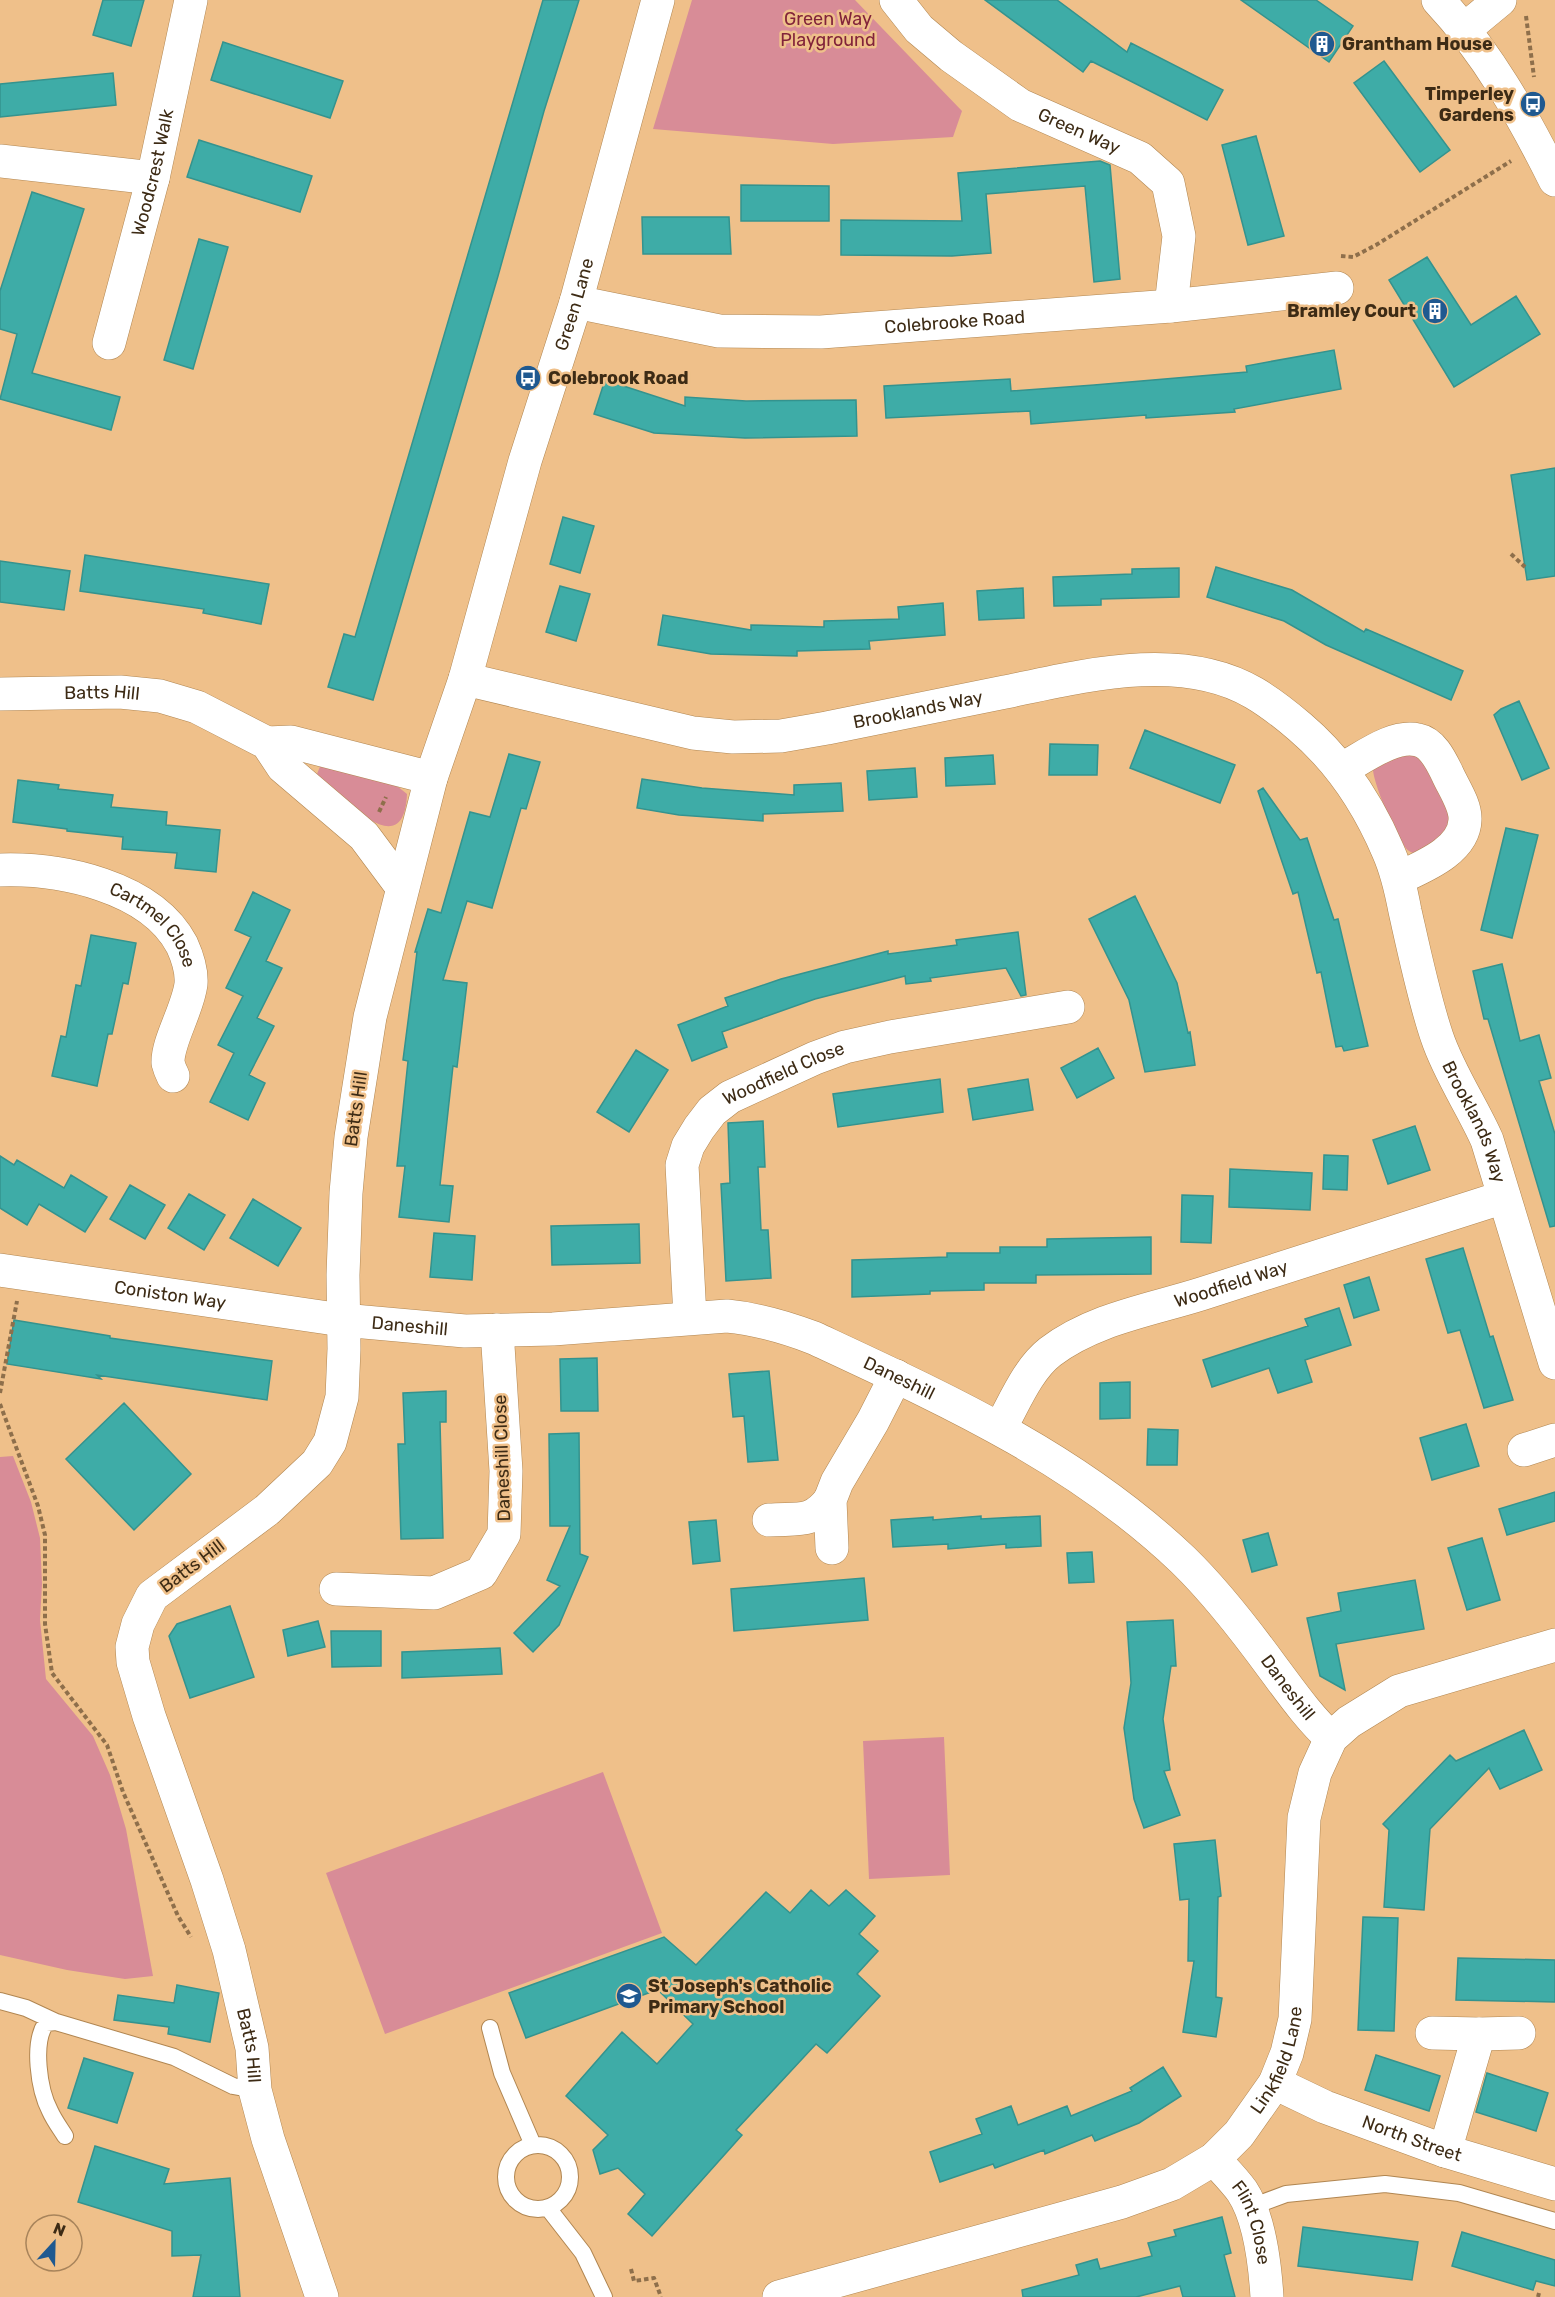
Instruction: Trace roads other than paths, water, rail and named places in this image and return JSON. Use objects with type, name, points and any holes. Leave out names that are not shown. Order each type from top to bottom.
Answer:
[{"type":"street","name":"Woodcrest Walk","points":[[109,343],[153,178],[191,0]]},
{"type":"street","name":"Green Lane","points":[[455,711],[525,461],[576,302],[658,0]]},
{"type":"street","name":"Green Way","points":[[896,0],[919,29],[951,56],[1020,105],[1140,159],[1168,183],[1179,236],[1171,306]]},
{"type":"street","points":[[1438,0],[1465,28],[1544,145],[1555,180]]},
{"type":"street","points":[[1465,28],[1513,5]]},
{"type":"street","points":[[0,161],[153,178]]},
{"type":"street","name":"Colebrooke Road","points":[[576,302],[719,331],[810,332],[1171,306],[1336,288]]},
{"type":"street","name":"Brooklands Way","points":[[465,679],[693,733],[733,737],[781,736],[827,729],[1106,672],[1160,670],[1189,672],[1224,680],[1252,692],[1279,709],[1342,769],[1370,814],[1399,878],[1437,1037],[1449,1066],[1473,1108],[1487,1140],[1555,1364]]},
{"type":"street","name":"Batts Hill","points":[[0,693],[120,692],[160,696],[197,707],[267,743],[283,767],[364,836],[402,887]]},
{"type":"street","name":"Batts Hill","points":[[321,2297],[268,2139],[255,2090],[252,2048],[229,1950],[207,1880],[149,1716],[133,1662],[132,1647],[141,1616],[152,1596],[267,1510],[317,1463],[330,1442],[342,1397],[346,1193],[351,1137],[370,1017],[431,778],[455,711]]},
{"type":"street","points":[[1342,769],[1378,749],[1405,740],[1418,740],[1436,752],[1463,810],[1465,820],[1462,831],[1446,852],[1423,867],[1399,878]]},
{"type":"street","name":"Batts Hill","points":[[267,743],[291,742],[431,778]]},
{"type":"street","name":"Cartmel Close","points":[[0,870],[27,869],[67,874],[103,885],[160,916],[176,934],[187,956],[191,981],[188,1000],[170,1051],[168,1064],[173,1076]]},
{"type":"street","name":"Woodfield Close","points":[[690,1317],[682,1165],[688,1146],[712,1111],[730,1096],[845,1047],[890,1036],[1068,1007]]},
{"type":"street","name":"Woodfield Way","points":[[1000,1428],[1030,1375],[1047,1354],[1074,1335],[1123,1317],[1196,1296],[1504,1197]]},
{"type":"street","name":"Coniston Way","points":[[10,1272],[342,1320]]},
{"type":"street","name":"Daneshill","points":[[342,1320],[465,1332],[553,1329],[727,1316],[750,1318],[814,1338],[1000,1428],[1048,1456],[1142,1522],[1185,1561],[1245,1630],[1304,1709],[1331,1738]]},
{"type":"street","name":"Daneshill Close","points":[[336,1589],[434,1593],[481,1573],[504,1534],[506,1471],[497,1330]]},
{"type":"street","points":[[769,1520],[811,1518],[820,1513],[830,1500],[837,1482],[896,1376]]},
{"type":"street","points":[[1524,1450],[1555,1440]]},
{"type":"street","points":[[830,1500],[832,1548]]},
{"type":"street","name":"Linkfield Lane","points":[[779,2297],[1122,2202],[1172,2184],[1214,2159],[1239,2134],[1275,2082],[1287,2053],[1295,2019],[1304,1818],[1315,1773],[1331,1738],[1349,1722],[1399,1691],[1555,1645]]},
{"type":"street","points":[[1432,2033],[1519,2033]]},
{"type":"street","points":[[1445,2151],[1479,2034]]},
{"type":"street","name":"North Street","points":[[1275,2082],[1325,2107],[1445,2151],[1555,2184]]},
{"type":"street","name":"Flint Close","points":[[1214,2159],[1242,2191],[1251,2207],[1267,2297]]},
{"type":"lane","points":[[0,2001],[26,2008],[56,2022],[174,2057],[233,2086],[255,2090]]},
{"type":"lane","points":[[56,2022],[46,2023],[40,2032],[38,2047],[41,2079],[49,2109],[65,2136]]},
{"type":"lane","points":[[490,2028],[502,2073],[533,2145]]},
{"type":"lane","points":[[533,2145],[544,2145],[554,2149],[568,2165],[569,2186],[565,2196],[557,2204],[548,2208],[537,2209],[518,2202],[507,2185],[506,2174],[514,2156],[533,2145]]},
{"type":"lane","points":[[1251,2207],[1286,2194],[1385,2184],[1459,2193],[1555,2221]]},
{"type":"lane","points":[[548,2208],[584,2253],[604,2297]]},
{"type":"place","name":"Grantham House","points":[[1322,44]]},
{"type":"place","name":"Timperley Gardens","points":[[1533,104]]},
{"type":"place","name":"Bramley Court","points":[[1435,311]]},
{"type":"place","name":"Colebrook Road","points":[[528,378]]},
{"type":"place","name":"St Joseph's Catholic Primary School","points":[[629,1996]]},
{"type":"park label","name":"Green Way Playground","points":[[828,29]]}]
